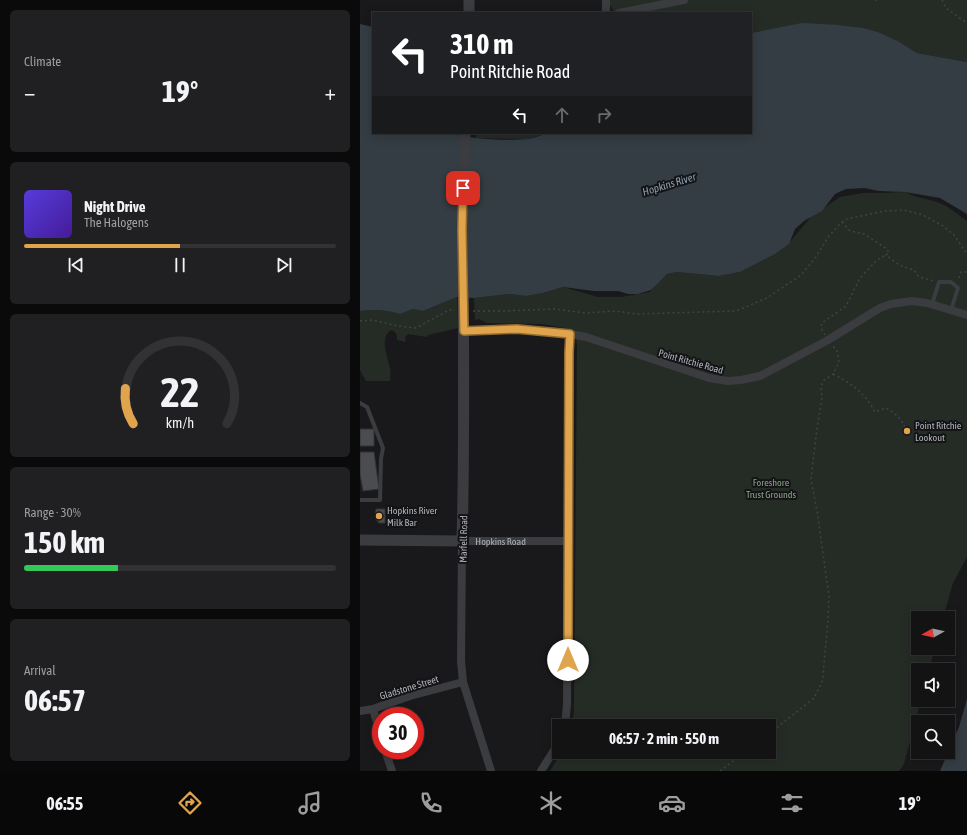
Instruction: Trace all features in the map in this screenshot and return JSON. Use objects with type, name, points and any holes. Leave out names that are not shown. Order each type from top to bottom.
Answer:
[{"type":"street","points":[[469,12],[470,0]]},
{"type":"street","points":[[606,0],[606,12]]},
{"type":"street","points":[[624,12],[684,0]]},
{"type":"street","name":"Marfell Road","points":[[464,134],[462,229],[464,306],[462,661],[463,682],[491,771]]},
{"type":"street","name":"Point Ritchie Road","points":[[464,331],[517,329],[586,337],[709,378],[728,381],[750,379],[760,376],[828,340],[880,308],[901,302],[912,301],[932,304],[967,315]]},
{"type":"street","points":[[566,719],[570,334]]},
{"type":"street","name":"Hopkins Road","points":[[360,540],[568,540]]},
{"type":"street","name":"Gladstone Street","points":[[379,707],[410,696],[463,682]]},
{"type":"street","name":"Gladstone Street","points":[[360,711],[372,709]]},
{"type":"street","points":[[541,771],[552,753]]},
{"type":"street","points":[[388,759],[392,771]]},
{"type":"lane","points":[[932,304],[939,282],[951,282],[958,288],[951,310]]},
{"type":"lane","points":[[360,403],[367,407],[383,448],[381,459],[380,500],[360,500]]},
{"type":"path","points":[[942,0],[946,8],[964,21],[967,21]]},
{"type":"path","points":[[360,321],[372,320],[398,326],[416,328],[449,310],[464,306],[503,311],[555,309],[585,313],[615,311],[637,314],[736,311],[767,298],[801,275],[816,257],[828,237],[842,222],[847,219],[868,214],[904,210],[923,215],[943,226],[954,235],[967,254]]},
{"type":"path","points":[[776,728],[814,698],[822,682],[829,597],[818,517],[810,478],[822,398],[821,387],[823,381],[833,374],[839,362],[838,351],[820,328],[822,323],[846,306],[860,278],[877,260],[889,252],[887,249],[864,234],[850,231],[842,222]]},
{"type":"path","points":[[886,255],[899,265],[914,270],[919,277],[939,282]]},
{"type":"path","points":[[959,278],[961,272],[967,272]]},
{"type":"path","points":[[833,374],[846,380],[867,398],[875,412],[886,408],[894,412],[900,418],[907,431]]},
{"type":"path","points":[[720,771],[736,759]]},
{"type":"green space","points":[[610,0],[967,0],[967,62],[917,53],[898,41],[878,32],[864,28],[839,25],[794,25],[752,33],[752,12],[614,12],[610,5]]},
{"type":"green space","points":[[476,134],[544,134],[527,139],[476,138]]},
{"type":"green space","name":"Foreshore Trust Grounds","points":[[905,192],[936,202],[949,208],[967,221],[967,557],[953,583],[945,611],[911,611],[911,655],[933,655],[931,663],[911,663],[911,707],[919,707],[917,715],[911,715],[911,738],[904,764],[899,771],[550,771],[558,759],[776,759],[776,719],[573,719],[577,344],[574,330],[543,324],[487,323],[479,319],[475,320],[474,298],[509,294],[526,296],[563,287],[598,297],[621,297],[650,292],[657,282],[667,274],[677,272],[719,276],[740,272],[775,254],[788,244],[811,217],[840,197],[863,193]]},
{"type":"green space","points":[[457,297],[458,328],[428,335],[427,337],[408,334],[405,337],[406,342],[397,340],[396,334],[391,330],[387,333],[385,343],[390,370],[390,381],[366,381],[360,370],[360,311],[380,310],[400,314],[413,309],[423,311]]},
{"type":"water","name":"Hopkins River","points":[[802,23],[864,28],[878,32],[898,41],[917,53],[967,62],[967,214],[940,198],[905,192],[879,191],[864,188],[846,189],[835,194],[822,211],[804,221],[795,229],[789,244],[775,254],[740,272],[719,276],[677,272],[667,274],[651,290],[638,294],[563,287],[526,296],[509,294],[474,298],[457,297],[423,311],[413,309],[400,314],[380,310],[360,311],[360,24],[372,27],[372,134],[457,134],[473,138],[511,140],[530,139],[545,134],[752,134],[752,33]]},
{"type":"water","points":[[967,699],[967,771],[940,771],[945,759],[955,759],[955,736]]},
{"type":"building","points":[[360,429],[374,429],[374,446],[360,446]]},
{"type":"building","points":[[360,452],[374,452],[379,489],[363,491],[360,474]]},
{"type":"building","points":[[376,509],[385,509],[385,523],[379,523],[375,518]]},
{"type":"place","name":"Point Ritchie Lookout","points":[[907,431]]},
{"type":"place","name":"Hopkins River Milk Bar","points":[[379,516]]},
{"type":"route","points":[[463,188],[462,229],[464,331],[517,329],[570,334],[568,660]]}]
